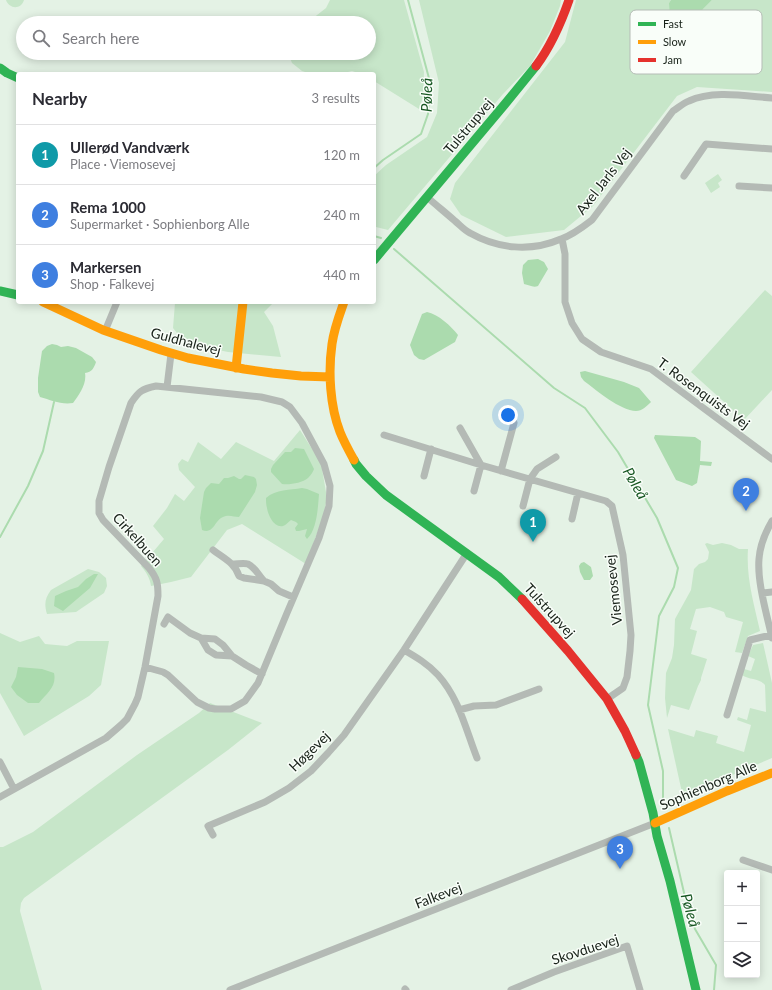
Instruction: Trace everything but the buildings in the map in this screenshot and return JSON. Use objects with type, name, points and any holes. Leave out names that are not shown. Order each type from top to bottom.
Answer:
[{"type":"street","name":"Tulstrupvej","points":[[376,258],[541,59],[562,20],[569,0]]},
{"type":"street","points":[[0,68],[16,77]]},
{"type":"street","name":"Axel Jarls Vej","points":[[427,197],[468,232],[488,241],[504,246],[524,248],[541,246],[562,239],[579,230],[592,220],[673,112],[687,102],[702,96],[717,95],[772,98]]},
{"type":"street","points":[[684,176],[706,144],[772,149]]},
{"type":"street","points":[[740,186],[772,188]]},
{"type":"street","name":"T. Rosenquists Vej","points":[[562,239],[565,254],[565,302],[572,324],[582,339],[601,352],[651,369],[772,459]]},
{"type":"street","points":[[0,291],[16,295]]},
{"type":"street","name":"Guldhalevej","points":[[48,304],[105,331],[172,354],[202,362],[256,371],[308,376],[330,376]]},
{"type":"street","points":[[105,331],[116,304]]},
{"type":"street","points":[[236,368],[243,304]]},
{"type":"street","name":"Tulstrupvej","points":[[343,304],[336,326],[330,362],[330,376],[334,411],[340,432],[356,464],[386,495],[499,577],[525,602],[568,651],[607,699],[625,731],[639,762],[653,813],[657,836],[670,881],[696,990]]},
{"type":"street","points":[[167,387],[172,354]]},
{"type":"street","name":"Cirkelbuen","points":[[0,797],[106,738],[121,725],[137,700],[145,667],[158,596],[157,584],[156,579],[149,568],[103,520],[99,513],[99,501],[131,403],[137,394],[145,389],[156,386],[261,397],[282,402],[290,407],[302,423],[324,464],[330,486],[329,506],[319,538],[258,683],[245,702],[231,709],[215,709],[209,708],[197,702],[163,672],[145,667]]},
{"type":"street","points":[[501,471],[514,423]]},
{"type":"street","points":[[460,428],[481,465],[474,491]]},
{"type":"street","name":"Viemosevej","points":[[384,435],[606,501],[612,506],[623,555],[631,631],[627,677],[623,688],[607,699]]},
{"type":"street","points":[[424,476],[431,449]]},
{"type":"street","points":[[523,506],[530,479],[537,469],[556,457]]},
{"type":"street","points":[[572,519],[578,493]]},
{"type":"street","points":[[727,715],[750,640],[772,637],[759,574],[759,558],[764,538],[772,521]]},
{"type":"street","points":[[213,550],[232,564],[237,570],[239,576],[264,581],[293,597]]},
{"type":"street","name":"Høgevej","points":[[213,835],[208,826],[265,802],[289,788],[311,771],[328,754],[344,735],[404,650],[467,553]]},
{"type":"street","points":[[232,564],[247,564],[253,567],[264,581]]},
{"type":"street","points":[[763,593],[772,592]]},
{"type":"street","points":[[164,624],[168,617],[190,633],[201,638],[215,640],[223,645],[232,656],[262,674]]},
{"type":"street","points":[[201,638],[208,650],[216,655],[232,656]]},
{"type":"street","points":[[404,650],[423,661],[438,675],[450,690],[477,758]]},
{"type":"street","points":[[459,710],[474,706],[496,705],[539,689]]},
{"type":"street","points":[[0,762],[14,789]]},
{"type":"street","name":"Sophienborg Alle","points":[[655,823],[772,773]]},
{"type":"street","name":"Falkevej","points":[[230,990],[655,823]]},
{"type":"street","points":[[743,860],[772,870]]},
{"type":"street","name":"Skovduevej","points":[[511,990],[554,972],[627,946],[640,990]]},
{"type":"shaded area","points":[[6,0],[24,0],[18,7],[12,7]]},
{"type":"shaded area","points":[[330,0],[404,0],[424,72],[423,97],[419,109],[376,82],[376,72],[305,72],[292,63],[291,60],[376,60],[376,16],[316,16],[326,8]]},
{"type":"shaded area","points":[[419,0],[561,0],[550,31],[530,66],[503,94],[388,230],[376,227],[376,174],[386,165],[427,137],[437,113],[439,83]]},
{"type":"shaded area","points":[[576,0],[671,0],[669,3],[669,10],[630,10],[630,74],[762,74],[762,10],[702,10],[712,0],[772,0],[772,92],[697,87],[677,96],[593,206],[564,230],[506,237],[461,215],[450,199],[455,183],[565,42]]},
{"type":"shaded area","points":[[671,0],[712,0],[702,10],[669,10],[669,3]]},
{"type":"shaded area","points":[[718,174],[722,180],[718,183],[720,187],[711,193],[705,183]]},
{"type":"shaded area","points":[[538,259],[544,262],[548,269],[538,286],[533,287],[524,284],[522,273],[523,265],[528,260]]},
{"type":"shaded area","points":[[765,290],[772,296],[772,390],[744,420],[691,372]]},
{"type":"shaded area","points":[[175,304],[272,304],[264,312],[273,326],[281,357],[228,352],[185,343],[173,328]]},
{"type":"shaded area","points":[[427,312],[436,315],[458,335],[455,342],[424,360],[419,359],[414,355],[410,345],[422,314]]},
{"type":"shaded area","points":[[52,344],[61,347],[68,346],[76,348],[92,357],[96,362],[89,372],[85,373],[84,385],[73,403],[60,403],[40,397],[38,392],[38,378],[42,351],[47,346]]},
{"type":"shaded area","points":[[585,371],[624,382],[639,388],[651,402],[638,411],[623,408],[584,381],[580,372]]},
{"type":"shaded area","points":[[300,430],[321,463],[327,498],[323,517],[306,564],[242,524],[227,530],[191,577],[151,586],[148,575],[141,566],[164,539],[153,526],[167,508],[175,494],[184,501],[195,487],[179,470],[178,464],[182,459],[188,462],[198,442],[221,459],[236,442],[274,461]]},
{"type":"shaded area","points":[[655,435],[695,437],[701,441],[700,461],[712,462],[711,466],[700,465],[697,483],[692,486],[676,480],[654,438]]},
{"type":"shaded area","points":[[295,448],[304,449],[314,469],[312,474],[303,481],[292,484],[282,484],[271,472],[271,469],[285,452],[291,452]]},
{"type":"shaded area","points":[[245,475],[254,477],[257,485],[255,492],[239,517],[222,517],[210,530],[202,530],[200,518],[206,488],[211,483],[219,484],[224,478],[234,476],[241,479]]},
{"type":"shaded area","points":[[302,488],[319,494],[315,524],[307,539],[305,536],[307,529],[296,531],[295,528],[298,524],[296,522],[291,520],[283,526],[274,523],[266,504],[266,498],[274,493],[283,490]]},
{"type":"shaded area","points":[[707,543],[713,545],[722,543],[739,549],[748,549],[749,581],[760,631],[748,636],[742,653],[735,652],[743,622],[726,617],[724,612],[710,607],[696,609],[690,629],[697,631],[691,654],[707,659],[701,680],[689,710],[671,705],[667,718],[665,698],[666,673],[672,658],[675,619],[691,590],[694,569],[708,559],[709,552],[705,544]]},
{"type":"shaded area","points":[[584,562],[591,567],[593,576],[590,580],[584,580],[580,572],[579,566]]},
{"type":"shaded area","points":[[88,569],[99,572],[106,578],[107,586],[104,593],[76,612],[47,614],[46,601],[51,590]]},
{"type":"shaded area","points":[[94,574],[98,574],[90,588],[63,611],[54,606],[55,596],[78,587]]},
{"type":"shaded area","points":[[0,633],[20,642],[39,636],[45,644],[67,646],[77,641],[109,641],[101,685],[89,696],[24,736],[0,693]]},
{"type":"shaded area","points":[[763,643],[772,683],[772,758],[683,797],[668,729],[694,737],[696,730],[718,736],[716,743],[744,752],[751,725],[737,720],[738,717],[747,720],[750,708],[766,712],[765,685],[760,681],[742,675],[744,669],[751,671],[755,659],[748,656],[753,645]]},
{"type":"shaded area","points":[[18,667],[42,669],[54,673],[55,678],[53,686],[39,703],[28,703],[17,695],[11,687],[16,677]]},
{"type":"shaded area","points":[[210,703],[262,723],[228,750],[24,898],[21,903],[20,911],[42,990],[0,990],[0,847],[3,847],[33,832],[137,755],[199,713]]},
{"type":"waterway","name":"Pøleå","points":[[376,166],[421,134],[428,114],[430,82],[408,0]]},
{"type":"waterway","name":"Pøleå","points":[[376,237],[381,238]]},
{"type":"waterway","name":"Pøleå","points":[[394,249],[554,388],[585,408],[618,452],[657,518],[678,568],[674,587],[659,616],[648,705],[663,771],[663,805]]},
{"type":"waterway","points":[[0,537],[28,486],[43,451],[54,402]]},
{"type":"waterway","name":"Pøleå","points":[[669,828],[685,897],[695,929],[716,965],[714,990]]},
{"type":"traffic: fast","points":[[376,258],[536,66]]},
{"type":"traffic: fast","points":[[0,68],[16,77]]},
{"type":"traffic: fast","points":[[0,291],[16,295]]},
{"type":"traffic: fast","points":[[354,460],[366,476],[386,495],[499,577],[522,599]]},
{"type":"traffic: fast","points":[[636,755],[653,813],[657,836],[670,881],[696,990]]},
{"type":"traffic: slow","points":[[47,304],[103,330],[188,358],[272,373],[330,377]]},
{"type":"traffic: slow","points":[[236,368],[243,304]]},
{"type":"traffic: slow","points":[[343,304],[335,328],[332,344],[330,377],[332,400],[337,422],[343,439],[354,460]]},
{"type":"traffic: slow","points":[[655,823],[772,773]]},
{"type":"traffic: jam","points":[[536,66],[555,34],[569,0]]},
{"type":"traffic: jam","points":[[522,599],[568,651],[607,699],[625,731],[636,755]]},
{"type":"place","name":"Rema 1000","points":[[746,511]]},
{"type":"place","name":"Ullerød Vandværk","points":[[533,542]]},
{"type":"place","name":"Markersen","points":[[620,869]]}]
